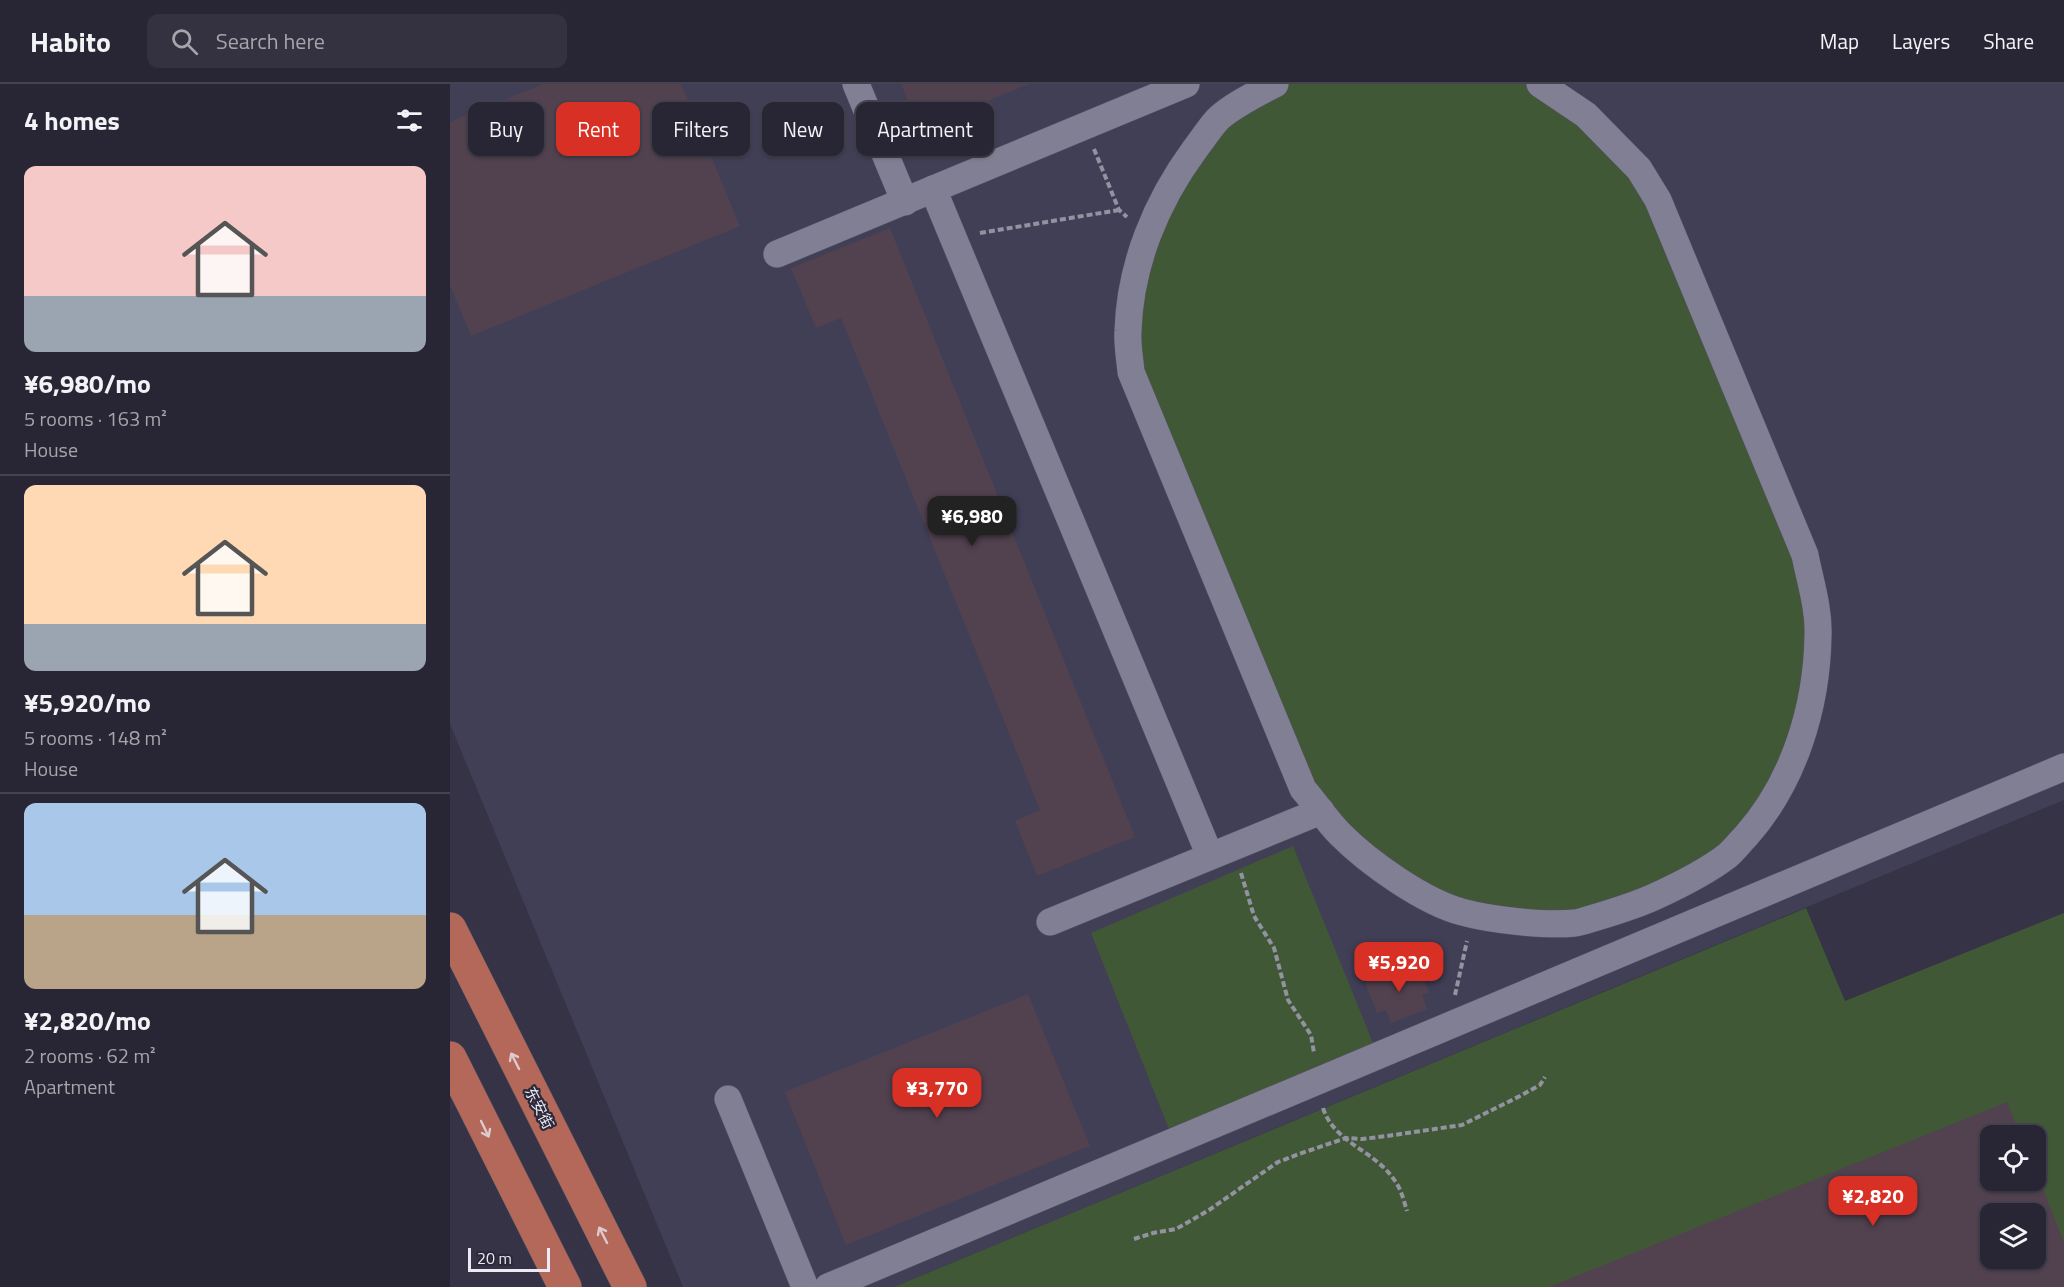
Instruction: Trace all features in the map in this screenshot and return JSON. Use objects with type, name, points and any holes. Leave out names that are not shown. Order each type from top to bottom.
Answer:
[{"type":"main road","name":"东安街","points":[[450,928],[630,1287]]},
{"type":"main road","points":[[450,1058],[565,1287]]},
{"type":"street","points":[[856,84],[905,202]]},
{"type":"street","points":[[777,254],[1186,84]]},
{"type":"street","points":[[1275,84],[1218,119],[1184,164],[1164,198],[1148,234],[1133,287],[1128,332],[1131,372],[1303,789],[1341,835],[1388,874],[1430,898],[1461,912],[1514,921],[1576,923],[1638,904],[1670,890],[1729,855],[1762,817],[1784,779],[1799,745],[1810,709],[1816,672],[1818,634],[1816,605],[1805,555],[1658,200],[1639,169],[1586,115],[1540,84]]},
{"type":"street","points":[[933,189],[1222,851]]},
{"type":"street","points":[[828,1287],[2064,767]]},
{"type":"street","points":[[1050,922],[1321,811]]},
{"type":"street","points":[[728,1099],[805,1287]]},
{"type":"path","points":[[1085,126],[1119,210],[1148,234]]},
{"type":"path","points":[[953,238],[1119,210]]},
{"type":"path","points":[[1222,851],[1254,916],[1274,948],[1288,1000],[1311,1035],[1318,1080],[1328,1121],[1336,1131],[1375,1161],[1395,1181],[1407,1211]]},
{"type":"path","points":[[1449,1026],[1461,966],[1475,914]]},
{"type":"path","points":[[1134,1239],[1176,1229],[1209,1210],[1278,1162],[1346,1138],[1370,1138],[1462,1125],[1540,1085],[1545,1077]]},
{"type":"shaded area","points":[[450,84],[2064,84],[2064,800],[894,1287],[683,1287],[450,724]]},
{"type":"green space","points":[[1276,84],[1540,84],[1639,169],[1805,555],[1810,709],[1729,855],[1576,923],[1430,898],[1303,789],[1128,332],[1184,164]]},
{"type":"green space","points":[[1293,846],[1373,1043],[1169,1129],[1091,933]]},
{"type":"green space","points":[[1806,908],[1845,1001],[2064,913],[2064,1287],[894,1287]]},
{"type":"building","points":[[543,84],[681,84],[688,102],[652,102],[652,156],[711,156],[740,226],[471,336],[450,285],[450,122],[468,115],[468,156],[544,156],[544,102],[499,102]]},
{"type":"building","points":[[901,84],[1029,84],[985,102],[909,102]]},
{"type":"building","points":[[890,228],[1135,837],[1037,876],[1015,821],[1040,810],[841,318],[816,328],[791,268]]},
{"type":"building","points":[[1417,962],[1429,992],[1422,995],[1427,1009],[1391,1023],[1386,1010],[1377,1013],[1365,983]]},
{"type":"building","points":[[1028,994],[1090,1146],[846,1245],[785,1092]]},
{"type":"building","points":[[2007,1102],[2016,1125],[1980,1125],[1980,1191],[2044,1191],[2064,1242],[2064,1287],[1549,1287]]}]
